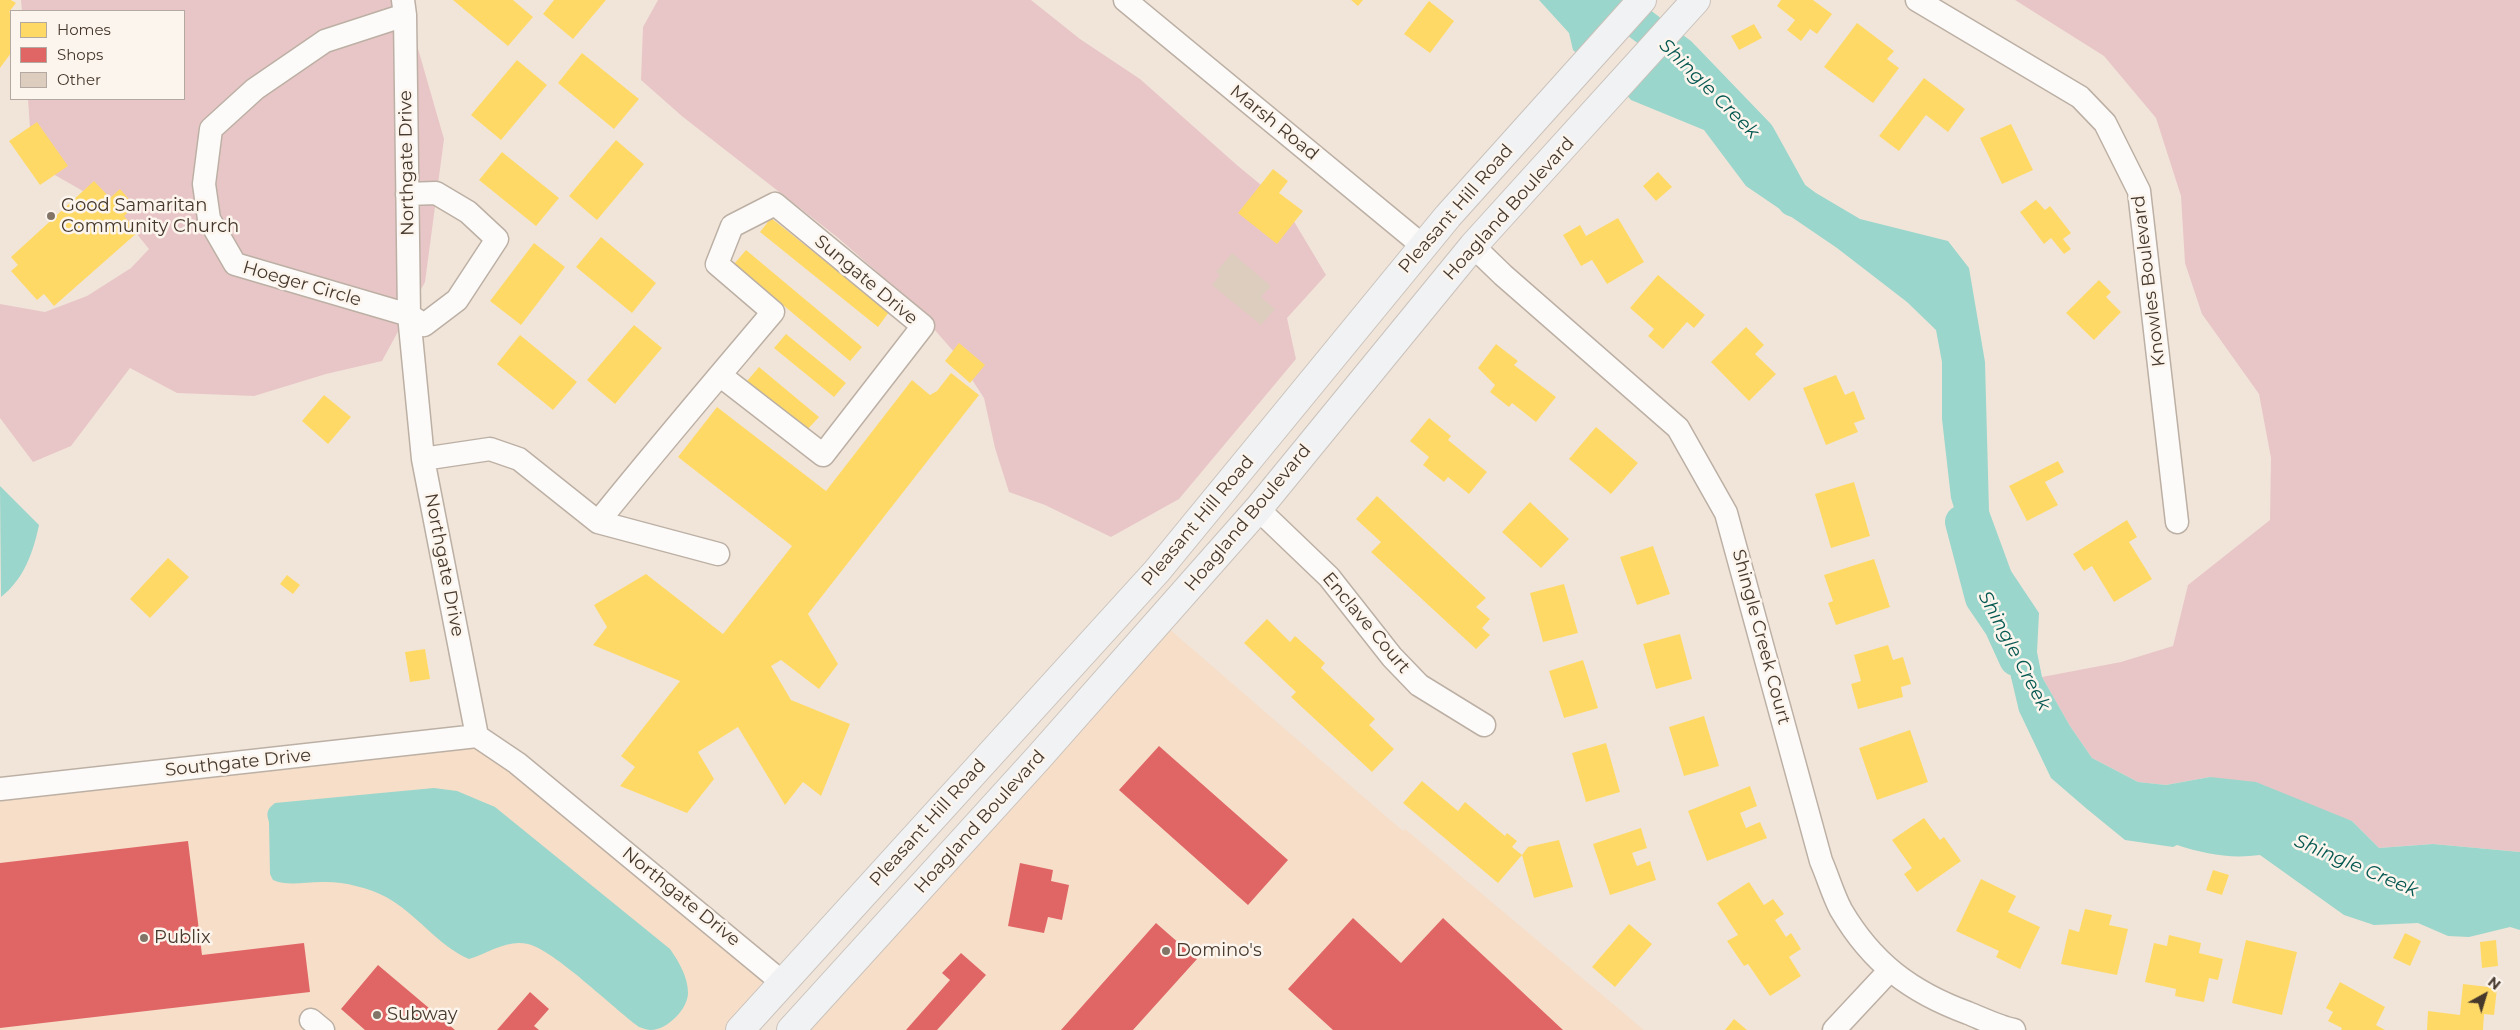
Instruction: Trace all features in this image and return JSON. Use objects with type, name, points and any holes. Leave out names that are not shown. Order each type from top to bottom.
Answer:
[{"type":"main road","name":"Pleasant Hill Road","points":[[740,1030],[1157,571],[1423,246],[1642,0]]},
{"type":"main road","name":"Hoagland Boulevard","points":[[791,1030],[1039,757],[1258,509],[1473,246],[1695,2]]},
{"type":"main road","points":[[1473,246],[1471,226],[1474,210],[1489,170]]},
{"type":"main road","points":[[1392,344],[1419,288],[1423,246]]},
{"type":"main road","points":[[783,983],[811,1008]]},
{"type":"street","name":"Marsh Road","points":[[1125,0],[1423,246]]},
{"type":"street","name":"Knowles Boulevard","points":[[1917,0],[2080,97],[2105,123],[2124,157],[2139,191],[2177,522]]},
{"type":"street","name":"Northgate Drive","points":[[404,8],[409,315],[423,459],[476,736],[517,764],[783,983]]},
{"type":"street","name":"Hoeger Circle","points":[[404,8],[325,41],[255,89],[212,129],[204,184],[208,219],[235,264],[409,315],[424,325],[457,300],[497,239],[468,212],[436,193],[408,194]]},
{"type":"street","name":"Sungate Drive","points":[[598,522],[664,440],[721,376],[773,312],[717,264],[732,226],[775,204],[923,326],[823,455],[721,376]]},
{"type":"street","name":"Shingle Creek Court","points":[[1473,246],[1503,275],[1678,428],[1726,513],[1732,527],[1821,861],[1840,908],[1860,940],[1890,970],[1913,989],[2014,1030]]},
{"type":"street","points":[[423,459],[490,449],[519,459],[598,522],[718,554]]},
{"type":"street","name":"Enclave Court","points":[[1258,509],[1329,577],[1392,657],[1419,685],[1484,725]]},
{"type":"street","name":"Southgate Drive","points":[[0,789],[476,736]]},
{"type":"street","points":[[1834,1030],[1890,970]]},
{"type":"shaded area","points":[[21,0],[404,0],[444,139],[425,282],[382,361],[326,374],[254,396],[177,393],[130,368],[71,446],[33,462],[0,418],[0,304],[45,312],[87,296],[131,268],[149,249],[118,211],[46,170],[30,128],[28,100],[185,100],[185,10],[22,10]]},
{"type":"shaded area","points":[[658,0],[1031,0],[1080,39],[1140,79],[1238,166],[1283,203],[1326,275],[1287,318],[1296,359],[1179,499],[1111,537],[1045,505],[1009,492],[995,448],[984,398],[954,352],[906,297],[837,237],[683,117],[641,80],[643,27]]},
{"type":"shaded area","points":[[2015,0],[2520,0],[2520,852],[2433,844],[2379,848],[2352,821],[2210,777],[2166,785],[2138,782],[2092,758],[2070,726],[2042,677],[2121,662],[2173,646],[2188,585],[2270,520],[2271,458],[2259,394],[2202,314],[2185,263],[2181,196],[2156,118],[2104,56]]},
{"type":"shaded area","points":[[1167,627],[1403,831],[1405,829],[1644,1030],[804,1030]]},
{"type":"shaded area","points":[[481,745],[768,985],[727,1030],[0,1030],[0,794]]},
{"type":"water","points":[[1539,0],[1617,0],[1624,6],[1579,55],[1573,50],[1569,33]]},
{"type":"water","points":[[1667,47],[1715,107],[1774,162],[1816,193],[1860,219],[1948,241],[1969,268],[1985,362],[1989,511],[2011,571],[2039,613],[2037,652],[2042,677],[2070,726],[2092,758],[2138,782],[2166,785],[2210,777],[2256,782],[2352,821],[2379,848],[2433,844],[2520,852],[2520,930],[2510,927],[2469,937],[2448,936],[2418,923],[2374,925],[2344,915],[2260,855],[2218,855],[2177,845],[2173,847],[2125,840],[2051,778],[2019,711],[1998,622],[1970,560],[1951,498],[1942,419],[1942,362],[1936,330],[1907,302],[1837,248],[1746,186],[1704,130],[1631,100],[1625,93]]},
{"type":"water","points":[[0,486],[39,525],[34,546],[22,574],[1,597]]},
{"type":"water","points":[[434,788],[457,791],[495,807],[670,949],[677,959],[688,987],[687,999],[676,1018],[657,1029],[650,1030],[639,1027],[568,968],[553,957],[528,944],[513,943],[469,959],[447,946],[407,911],[386,897],[372,891],[333,882],[286,883],[273,880],[270,874],[269,822],[267,814],[270,807],[275,803]]},
{"type":"building: Homes","points":[[0,0],[11,0],[16,3],[9,12],[10,54],[0,68]]},
{"type":"building: Homes","points":[[453,0],[513,0],[533,17],[508,46]]},
{"type":"building: Homes","points":[[554,0],[606,0],[573,39],[543,14]]},
{"type":"building: Homes","points":[[1351,0],[1363,0],[1358,6]]},
{"type":"building: Homes","points":[[1781,0],[1813,0],[1832,14],[1817,34],[1810,29],[1801,41],[1787,30],[1795,20],[1777,6]]},
{"type":"building: Homes","points":[[1429,1],[1454,21],[1430,53],[1404,34]]},
{"type":"building: Homes","points":[[1857,23],[1894,51],[1887,59],[1899,68],[1873,103],[1824,67]]},
{"type":"building: Homes","points":[[1754,24],[1762,38],[1739,50],[1731,36]]},
{"type":"building: Homes","points":[[582,53],[639,99],[614,129],[558,83]]},
{"type":"building: Homes","points":[[517,60],[547,85],[501,140],[471,115]]},
{"type":"building: Homes","points":[[1924,78],[1965,109],[1948,132],[1926,115],[1899,151],[1879,136]]},
{"type":"building: Homes","points":[[37,122],[68,166],[40,185],[9,141]]},
{"type":"building: Homes","points":[[2011,124],[2033,170],[2002,184],[1980,138]]},
{"type":"building: Homes","points":[[616,140],[644,164],[597,220],[569,196]]},
{"type":"building: Homes","points":[[502,152],[559,198],[536,226],[479,180]]},
{"type":"building: Homes","points":[[1273,169],[1288,181],[1279,193],[1303,211],[1277,244],[1238,213]]},
{"type":"building: Homes","points":[[1658,172],[1672,187],[1656,201],[1643,186]]},
{"type":"building: Homes","points":[[94,181],[110,198],[120,189],[135,206],[124,216],[138,232],[54,306],[44,294],[37,300],[11,271],[18,265],[11,257]]},
{"type":"building: Homes","points":[[2036,200],[2045,210],[2050,206],[2071,233],[2063,239],[2071,249],[2064,254],[2051,238],[2044,244],[2020,212]]},
{"type":"building: Homes","points":[[771,218],[889,312],[878,327],[760,232]]},
{"type":"building: Homes","points":[[1618,218],[1644,262],[1607,284],[1592,260],[1581,266],[1563,235],[1580,225],[1586,236]]},
{"type":"building: Homes","points":[[601,237],[656,283],[632,313],[576,267]]},
{"type":"building: Homes","points":[[534,243],[565,267],[521,325],[490,301]]},
{"type":"building: Homes","points":[[746,250],[862,347],[850,361],[734,264]]},
{"type":"building: Homes","points":[[1658,275],[1705,315],[1694,328],[1687,322],[1663,349],[1648,336],[1654,329],[1630,308]]},
{"type":"building: Homes","points":[[2099,280],[2111,292],[2106,297],[2121,312],[2094,340],[2066,313]]},
{"type":"building: Homes","points":[[634,325],[662,348],[615,404],[587,380]]},
{"type":"building: Homes","points":[[1746,327],[1764,345],[1755,354],[1776,374],[1749,401],[1711,362]]},
{"type":"building: Homes","points":[[786,334],[846,383],[834,397],[774,348]]},
{"type":"building: Homes","points":[[520,335],[577,382],[553,410],[497,364]]},
{"type":"building: Homes","points":[[959,343],[985,365],[970,383],[945,361]]},
{"type":"building: Homes","points":[[1496,344],[1518,361],[1514,365],[1556,397],[1536,422],[1512,403],[1509,407],[1490,392],[1495,385],[1478,368]]},
{"type":"building: Homes","points":[[759,367],[819,417],[806,431],[747,381]]},
{"type":"building: Homes","points":[[951,373],[979,395],[808,614],[838,664],[819,689],[781,660],[771,666],[791,700],[850,724],[821,796],[803,782],[785,805],[738,727],[698,752],[714,779],[687,813],[620,786],[635,767],[621,756],[680,681],[593,645],[607,627],[594,605],[646,574],[723,634],[792,546],[678,457],[717,407],[826,491],[912,380],[930,395],[937,391]]},
{"type":"building: Homes","points":[[1836,375],[1845,395],[1854,391],[1865,419],[1854,423],[1858,432],[1826,445],[1803,388]]},
{"type":"building: Homes","points":[[324,395],[351,417],[328,444],[302,421]]},
{"type":"building: Homes","points":[[1429,418],[1451,436],[1448,440],[1487,472],[1469,494],[1448,477],[1444,482],[1423,465],[1429,457],[1410,441]]},
{"type":"building: Homes","points":[[1596,427],[1638,463],[1611,494],[1569,459]]},
{"type":"building: Homes","points":[[2058,461],[2064,472],[2045,482],[2058,505],[2027,521],[2009,486]]},
{"type":"building: Homes","points":[[1854,482],[1870,536],[1831,548],[1815,494]]},
{"type":"building: Homes","points":[[1377,496],[1486,598],[1476,607],[1490,619],[1482,628],[1490,635],[1476,649],[1371,552],[1381,542],[1356,519]]},
{"type":"building: Homes","points":[[1530,502],[1569,539],[1541,568],[1502,532]]},
{"type":"building: Homes","points":[[2127,520],[2137,537],[2129,542],[2152,579],[2114,602],[2092,566],[2084,571],[2073,554]]},
{"type":"building: Homes","points":[[1653,546],[1670,594],[1637,605],[1620,557]]},
{"type":"building: Homes","points":[[168,558],[189,577],[150,618],[130,599]]},
{"type":"building: Homes","points":[[1874,559],[1890,607],[1836,625],[1828,603],[1833,601],[1824,575]]},
{"type":"building: Homes","points":[[287,575],[300,585],[293,594],[280,584]]},
{"type":"building: Homes","points":[[1564,584],[1578,633],[1543,642],[1530,593]]},
{"type":"building: Homes","points":[[1267,619],[1290,642],[1295,636],[1325,663],[1321,668],[1375,719],[1369,725],[1394,749],[1372,772],[1291,697],[1296,692],[1244,643]]},
{"type":"building: Homes","points":[[1680,634],[1692,679],[1656,689],[1643,644]]},
{"type":"building: Homes","points":[[1888,645],[1893,660],[1903,657],[1911,684],[1901,687],[1903,697],[1858,709],[1851,684],[1861,681],[1854,655]]},
{"type":"building: Homes","points":[[425,649],[430,679],[410,682],[405,652]]},
{"type":"building: Homes","points":[[1583,660],[1598,708],[1564,718],[1549,671]]},
{"type":"building: Homes","points":[[1704,716],[1719,766],[1684,776],[1669,727]]},
{"type":"building: Homes","points":[[1910,730],[1928,782],[1877,800],[1859,748]]},
{"type":"building: Homes","points":[[1606,743],[1620,792],[1586,802],[1572,753]]},
{"type":"building: Homes","points":[[1422,781],[1458,811],[1465,802],[1505,836],[1507,833],[1517,841],[1512,847],[1522,855],[1498,883],[1403,803]]},
{"type":"building: Homes","points":[[1750,786],[1757,806],[1740,813],[1746,828],[1760,822],[1767,838],[1707,861],[1688,811]]},
{"type":"building: Homes","points":[[1924,818],[1940,840],[1944,837],[1961,861],[1917,892],[1904,874],[1912,868],[1892,840]]},
{"type":"building: Homes","points":[[1641,828],[1647,848],[1632,853],[1637,866],[1650,861],[1656,880],[1610,895],[1593,844]]},
{"type":"building: Homes","points":[[1559,840],[1573,887],[1534,898],[1522,855],[1528,847]]},
{"type":"building: Homes","points":[[2213,870],[2229,875],[2222,895],[2206,890]]},
{"type":"building: Homes","points":[[1981,879],[2016,896],[2008,912],[2040,927],[2020,969],[1996,957],[1999,951],[1956,931]]},
{"type":"building: Homes","points":[[1749,882],[1764,905],[1773,899],[1784,914],[1775,920],[1786,937],[1791,933],[1801,949],[1789,957],[1801,976],[1770,996],[1748,964],[1744,966],[1727,941],[1738,935],[1717,903]]},
{"type":"building: Homes","points":[[2085,909],[2112,915],[2109,925],[2128,929],[2117,975],[2061,964],[2069,929],[2079,932]]},
{"type":"building: Homes","points":[[1629,924],[1652,944],[1615,987],[1592,967]]},
{"type":"building: Homes","points":[[2405,933],[2421,941],[2410,966],[2393,958]]},
{"type":"building: Homes","points":[[2169,935],[2201,943],[2199,953],[2223,959],[2218,980],[2209,978],[2204,1002],[2175,996],[2176,989],[2145,982],[2154,943],[2167,946]]},
{"type":"building: Homes","points":[[2246,940],[2297,952],[2282,1015],[2232,1003]]},
{"type":"building: Homes","points":[[2496,940],[2498,966],[2482,968],[2480,942]]},
{"type":"building: Homes","points":[[2340,982],[2385,1007],[2376,1025],[2385,1030],[2341,1030],[2342,1028],[2328,1021],[2333,1012],[2326,1008]]},
{"type":"building: Homes","points":[[2463,984],[2497,988],[2494,1015],[2484,1014],[2483,1030],[2427,1030],[2428,1011],[2460,1015]]},
{"type":"building: Homes","points":[[1734,1019],[1747,1030],[1725,1030]]},
{"type":"building: Shops","points":[[1159,746],[1288,860],[1248,905],[1119,790]]},
{"type":"building: Shops","points":[[188,841],[202,955],[304,943],[310,992],[0,1028],[0,863]]},
{"type":"building: Shops","points":[[1020,863],[1053,870],[1051,881],[1069,885],[1062,920],[1048,917],[1044,933],[1008,926]]},
{"type":"building: Shops","points":[[1353,918],[1401,963],[1443,918],[1563,1030],[1333,1030],[1288,989]]},
{"type":"building: Shops","points":[[1156,923],[1197,959],[1133,1030],[1061,1030]]},
{"type":"building: Shops","points":[[961,953],[986,975],[937,1030],[906,1030],[950,980],[942,973]]},
{"type":"building: Shops","points":[[378,965],[455,1030],[365,1030],[341,1009]]},
{"type":"building: Shops","points":[[530,992],[549,1009],[534,1026],[539,1030],[497,1030]]},
{"type":"building: Other","points":[[1232,253],[1271,286],[1261,297],[1275,309],[1261,325],[1212,285],[1220,275],[1216,272]]},
{"type":"waterway","name":"Shingle Creek","points":[[1602,0],[1626,13],[1680,54],[1758,135],[1794,200]]},
{"type":"waterway","name":"Shingle Creek","points":[[1962,522],[1982,598],[2001,626],[2016,659]]},
{"type":"place","name":"Good Samaritan Community Church","points":[[51,216]]},
{"type":"place","name":"Publix","points":[[144,938]]},
{"type":"place","name":"Domino's","points":[[1166,951]]},
{"type":"place","name":"Subway","points":[[377,1015]]}]
